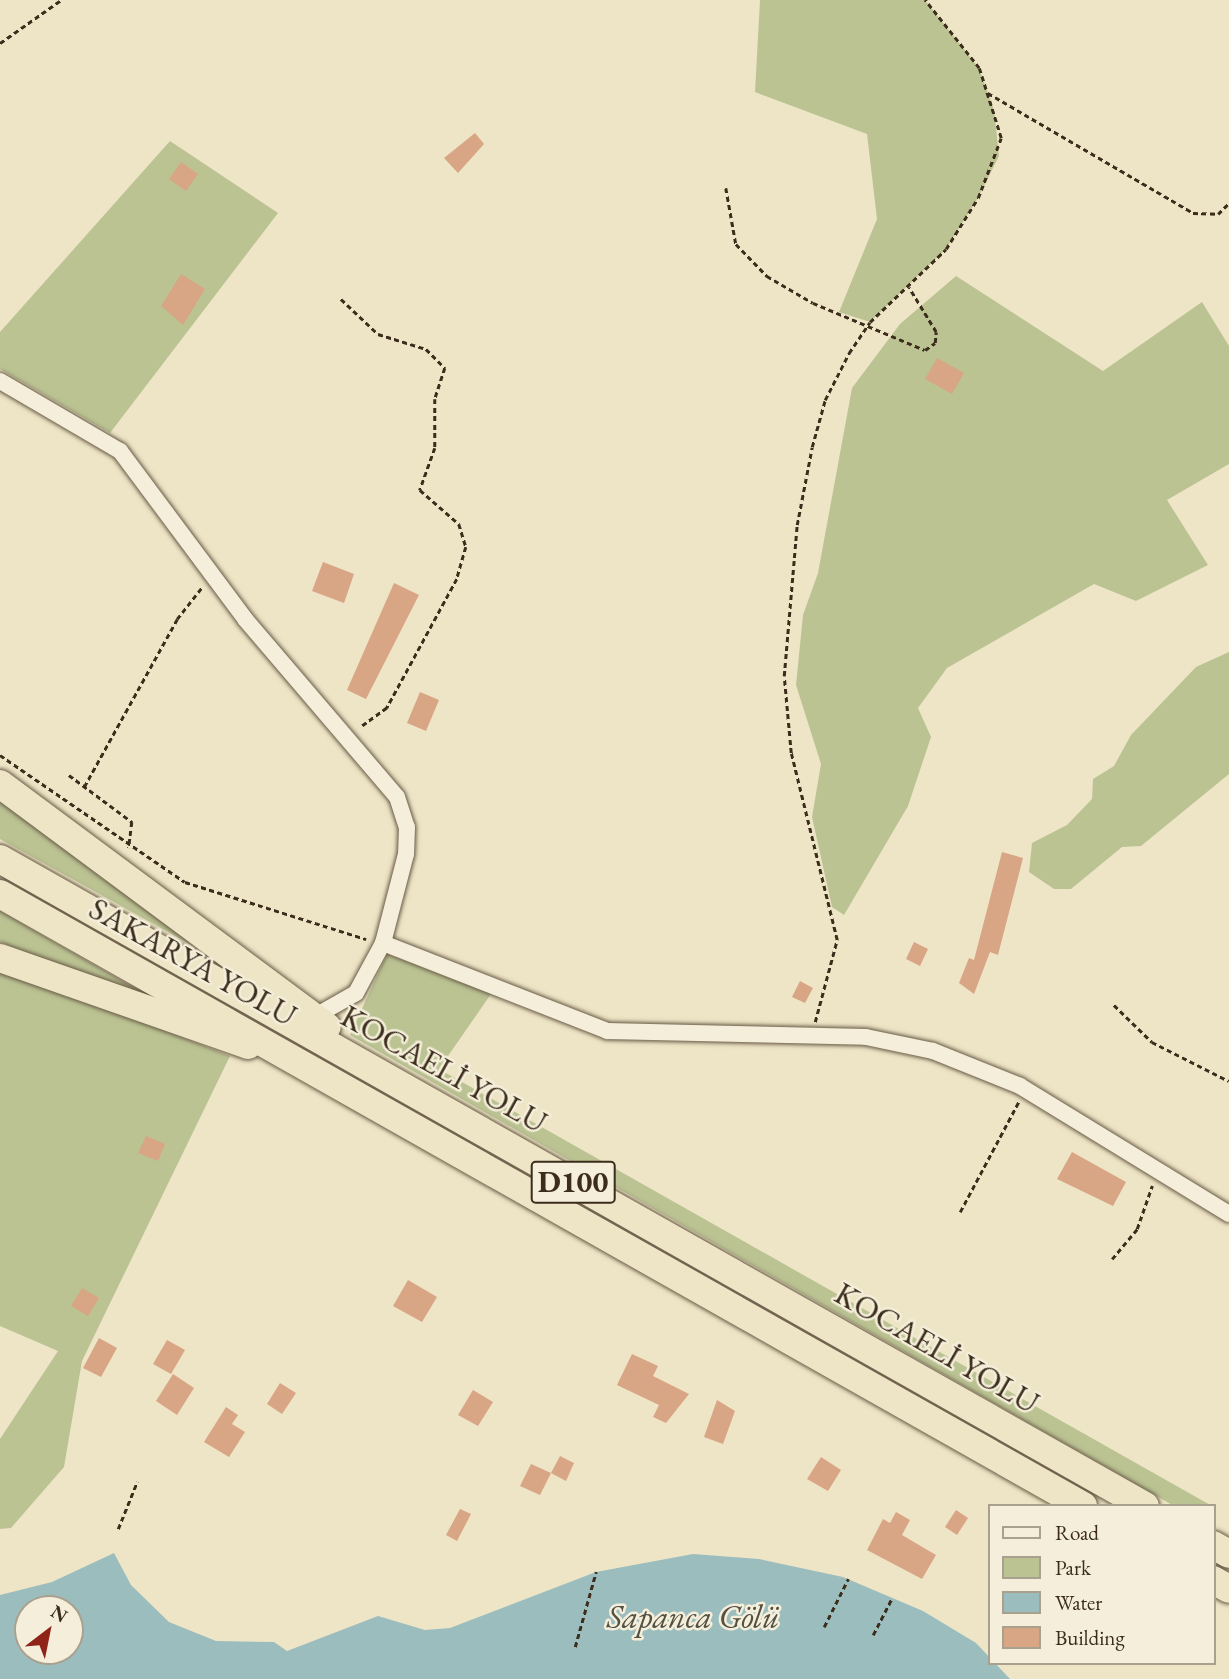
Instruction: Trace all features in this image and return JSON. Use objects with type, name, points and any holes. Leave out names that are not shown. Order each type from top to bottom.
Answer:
[{"type":"highway","points":[[0,785],[404,1086]]},
{"type":"highway","name":"KOCAELİ YOLU","points":[[0,859],[1141,1504]]},
{"type":"highway","name":"SAKARYA YOLU","points":[[0,894],[1079,1504]]},
{"type":"highway","points":[[0,958],[202,1033],[288,1056]]},
{"type":"street","points":[[0,381],[120,451],[308,698],[397,797],[407,827],[406,853],[383,943],[356,993],[314,1017]]},
{"type":"street","points":[[383,943],[607,1031],[637,1037],[812,1036],[906,1044],[1020,1086],[1157,1165],[1229,1214]]},
{"type":"path","points":[[0,43],[61,0]]},
{"type":"path","points":[[812,1036],[837,940],[816,876],[791,753],[787,623],[797,525],[819,424],[834,381],[870,322],[909,288],[946,248],[999,156],[1001,138],[988,92],[964,44],[925,0]]},
{"type":"path","points":[[988,92],[1193,213],[1218,214],[1229,203]]},
{"type":"path","points":[[726,188],[736,244],[746,258],[813,303],[870,322],[914,350],[935,343],[936,332],[909,288]]},
{"type":"path","points":[[341,299],[378,334],[426,349],[445,368],[435,399],[435,448],[420,490],[459,524],[466,547],[457,579],[387,708],[362,726]]},
{"type":"path","points":[[84,788],[191,596],[217,579]]},
{"type":"path","points":[[0,755],[129,848],[208,893],[383,943]]},
{"type":"path","points":[[69,775],[132,822],[129,848]]},
{"type":"path","points":[[1114,1005],[1152,1042],[1229,1081]]},
{"type":"path","points":[[960,1212],[1018,1112],[1020,1086]]},
{"type":"path","points":[[1112,1259],[1137,1229],[1157,1165]]},
{"type":"path","points":[[118,1529],[137,1482]]},
{"type":"path","points":[[575,1647],[596,1572]]},
{"type":"path","points":[[824,1627],[848,1579]]},
{"type":"path","points":[[873,1635],[892,1598]]},
{"type":"green space","points":[[760,0],[925,0],[979,68],[994,110],[999,156],[978,198],[946,249],[870,322],[839,312],[877,219],[867,134],[755,92]]},
{"type":"green space","points":[[170,141],[278,213],[110,433],[0,369],[0,332]]},
{"type":"green space","points":[[956,276],[1103,371],[1202,302],[1229,346],[1229,464],[1167,500],[1208,565],[1136,601],[1094,584],[947,668],[918,708],[931,737],[908,806],[844,915],[832,907],[812,817],[821,764],[796,685],[803,615],[818,573],[852,388],[900,324]]},
{"type":"green space","points":[[1229,652],[1229,774],[1141,846],[1122,847],[1071,889],[1054,889],[1029,872],[1032,843],[1067,825],[1092,799],[1093,779],[1114,766],[1131,735],[1196,667]]},
{"type":"green space","points":[[0,794],[199,949],[0,839]]},
{"type":"green space","points":[[0,911],[171,1009],[0,942]]},
{"type":"green space","points":[[387,954],[491,994],[439,1069],[1208,1504],[1171,1504],[350,1035]]},
{"type":"green space","points":[[0,967],[230,1056],[82,1361],[64,1467],[11,1528],[0,1529],[0,1439],[58,1351],[0,1326]]},
{"type":"water","name":"Sapanca Gölü","points":[[114,1553],[131,1585],[169,1622],[216,1641],[274,1642],[287,1651],[378,1616],[425,1630],[450,1628],[596,1572],[693,1554],[759,1559],[843,1577],[923,1611],[976,1643],[988,1656],[988,1665],[997,1665],[1010,1679],[0,1679],[0,1595],[52,1582]]},
{"type":"building","points":[[475,133],[484,144],[458,173],[444,158]]},
{"type":"building","points":[[181,162],[198,174],[186,191],[169,179]]},
{"type":"building","points":[[181,274],[205,289],[183,325],[161,306]]},
{"type":"building","points":[[937,358],[964,373],[952,394],[925,379]]},
{"type":"building","points":[[323,562],[354,574],[344,603],[312,591]]},
{"type":"building","points":[[394,583],[419,595],[366,699],[347,690]]},
{"type":"building","points":[[420,692],[439,700],[426,731],[407,723]]},
{"type":"building","points":[[1002,852],[1023,858],[998,955],[990,952],[974,994],[959,983],[969,958],[974,960]]},
{"type":"building","points":[[914,942],[928,949],[920,966],[906,959]]},
{"type":"building","points":[[800,981],[813,988],[805,1003],[792,997]]},
{"type":"building","points":[[146,1136],[165,1144],[158,1161],[138,1153]]},
{"type":"building","points":[[1072,1152],[1126,1182],[1113,1206],[1057,1179]]},
{"type":"building","points":[[408,1280],[437,1297],[422,1322],[393,1306]]},
{"type":"building","points":[[82,1288],[99,1298],[88,1316],[71,1306]]},
{"type":"building","points":[[99,1338],[117,1348],[101,1377],[83,1368]]},
{"type":"building","points":[[167,1340],[185,1350],[171,1374],[153,1364]]},
{"type":"building","points":[[632,1354],[658,1366],[653,1376],[689,1394],[666,1423],[653,1417],[659,1405],[617,1385]]},
{"type":"building","points":[[173,1374],[194,1388],[177,1415],[156,1401]]},
{"type":"building","points":[[280,1383],[296,1393],[282,1414],[267,1404]]},
{"type":"building","points":[[473,1390],[493,1402],[478,1426],[458,1415]]},
{"type":"building","points":[[717,1400],[735,1411],[723,1444],[704,1437]]},
{"type":"building","points":[[226,1407],[238,1415],[232,1424],[245,1432],[229,1457],[204,1442]]},
{"type":"building","points":[[560,1456],[574,1463],[566,1481],[551,1473]]},
{"type":"building","points":[[821,1457],[841,1470],[828,1491],[807,1479]]},
{"type":"building","points":[[531,1464],[551,1473],[540,1495],[520,1486]]},
{"type":"building","points":[[460,1509],[471,1514],[457,1541],[446,1535]]},
{"type":"building","points":[[956,1510],[968,1518],[957,1535],[945,1527]]},
{"type":"building","points":[[896,1512],[910,1520],[902,1535],[936,1555],[922,1579],[867,1550],[883,1519],[890,1523]]}]
